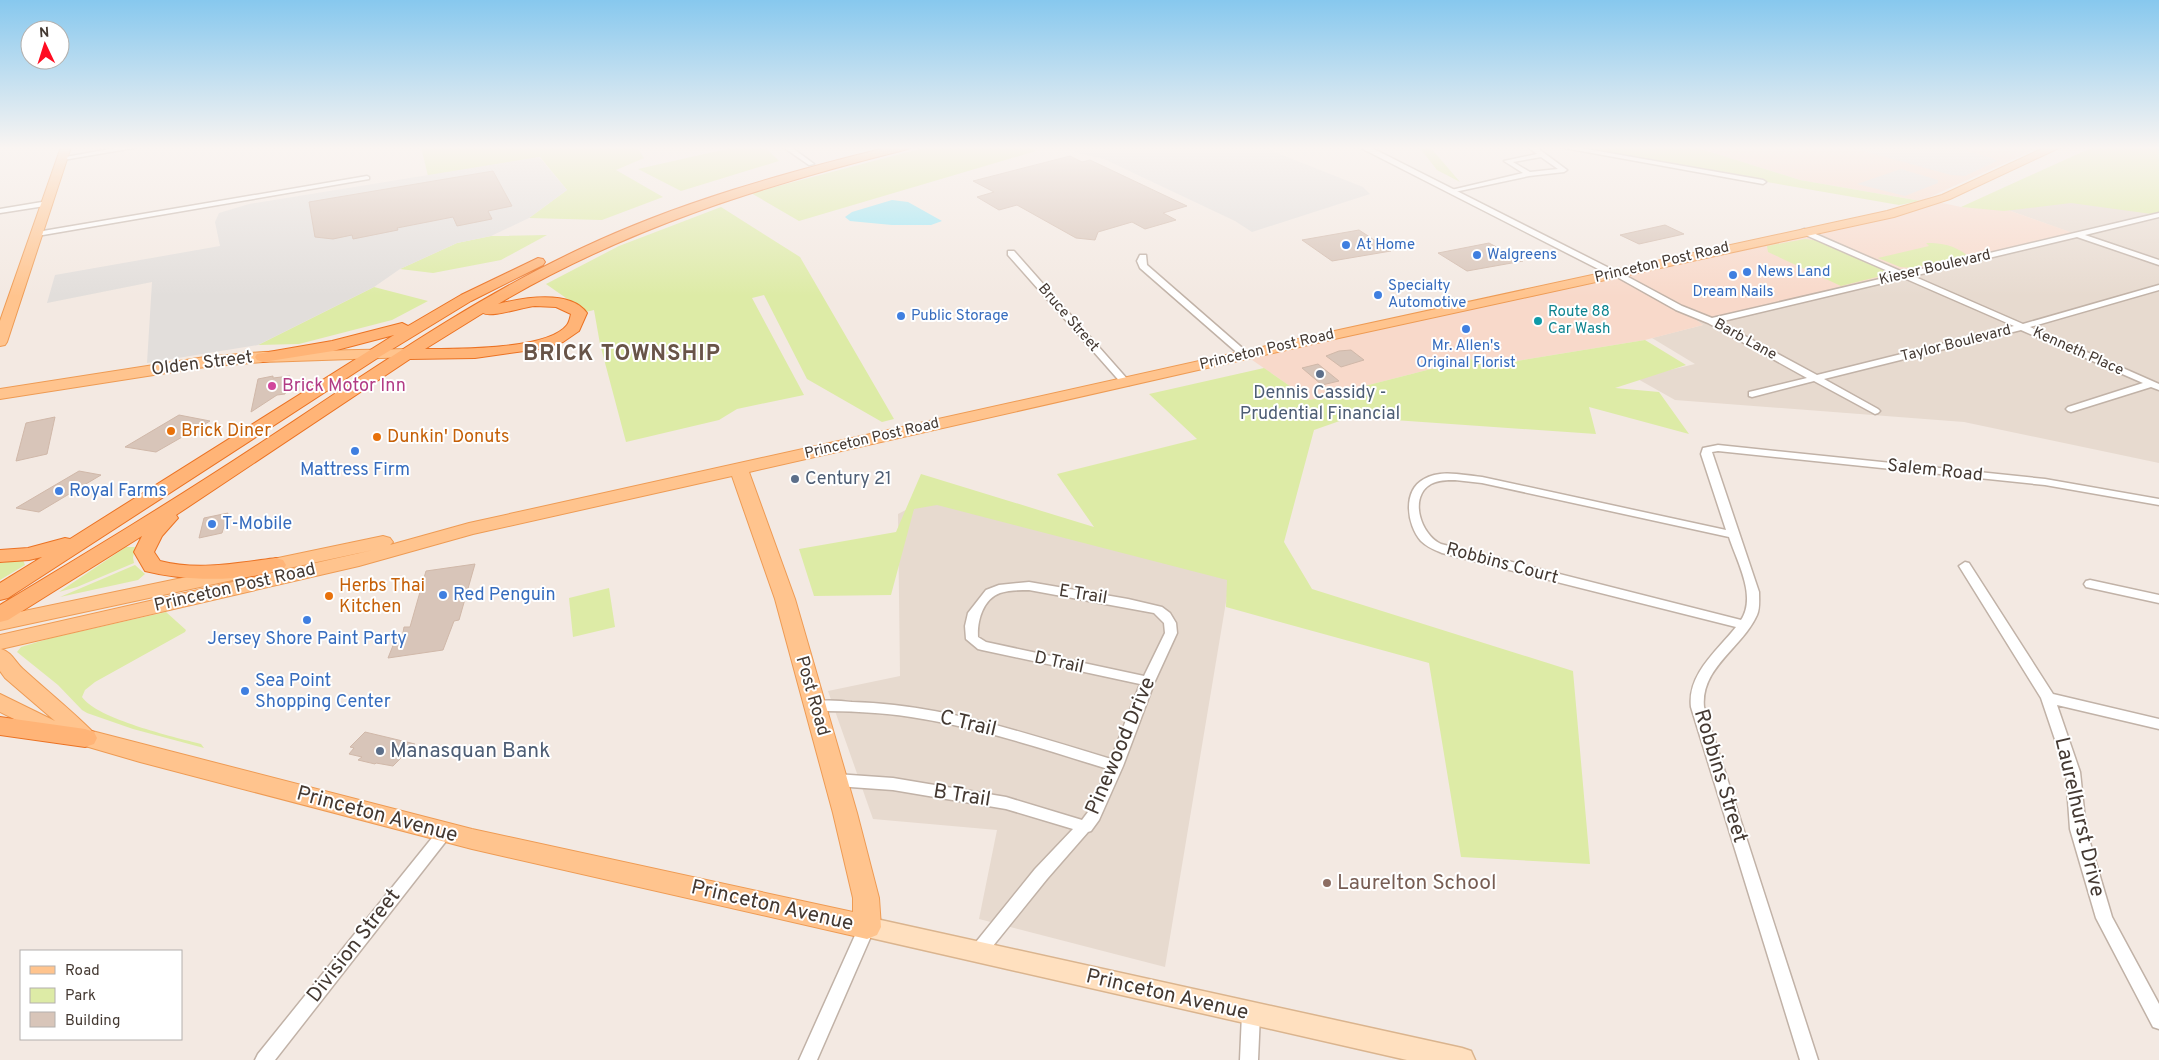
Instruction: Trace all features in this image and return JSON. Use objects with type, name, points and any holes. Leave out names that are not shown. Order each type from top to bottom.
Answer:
[{"type":"highway","points":[[0,593],[370,356],[441,313],[514,273],[654,213],[704,196]]},
{"type":"highway","points":[[0,615],[215,480],[439,332],[521,285],[586,251],[646,225],[725,196]]},
{"type":"highway","points":[[406,354],[490,353],[520,349],[555,339],[566,333],[577,323],[578,313],[573,309],[556,303],[522,303],[492,310],[439,332]]},
{"type":"highway","points":[[263,357],[361,340],[393,331],[441,313]]},
{"type":"highway","points":[[215,480],[160,525],[148,541],[144,552],[152,566],[167,570],[196,572],[276,565]]},
{"type":"highway","points":[[0,556],[16,556],[50,550],[105,526]]},
{"type":"highway","points":[[0,726],[85,738]]},
{"type":"main road","points":[[0,342],[50,196]]},
{"type":"main road","name":"Princeton Post Road","points":[[0,642],[360,560],[469,530],[1245,355],[1804,231],[1890,214],[1928,204],[1945,196]]},
{"type":"main road","name":"Olden Street","points":[[0,394],[172,366],[263,357],[406,354]]},
{"type":"main road","name":"Post Road","points":[[740,470],[785,599],[836,780],[866,898],[867,927]]},
{"type":"main road","name":"Princeton Post Road","points":[[0,624],[421,535],[469,530]]},
{"type":"main road","points":[[0,656],[13,673],[61,713],[85,738]]},
{"type":"main road","name":"Princeton Avenue","points":[[0,702],[44,726],[444,832],[1462,1060]]},
{"type":"street","points":[[37,234],[258,196]]},
{"type":"street","points":[[1461,196],[1614,273]]},
{"type":"street","points":[[0,211],[48,203]]},
{"type":"street","name":"Kieser Boulevard","points":[[1711,321],[2159,214]]},
{"type":"street","name":"Kenneth Place","points":[[1804,231],[2156,384]]},
{"type":"street","points":[[2076,234],[2159,264]]},
{"type":"street","name":"Bruce Street","points":[[1011,252],[1126,383]]},
{"type":"street","points":[[1143,257],[1141,261],[1143,266],[1245,355]]},
{"type":"street","name":"Barb Lane","points":[[1614,273],[1679,308],[1711,321],[1875,411]]},
{"type":"street","name":"Taylor Boulevard","points":[[1752,394],[2022,327],[2159,287]]},
{"type":"street","points":[[2071,409],[2156,384]]},
{"type":"street","name":"Salem Road","points":[[1709,449],[2045,482],[2159,502]]},
{"type":"street","name":"Robbins Street","points":[[1709,449],[1706,454],[1753,592],[1753,605],[1750,618],[1708,669],[1699,688],[1697,702],[1701,721],[1809,1060]]},
{"type":"street","name":"Robbins Court","points":[[1733,535],[1482,480],[1447,477],[1435,478],[1426,482],[1418,491],[1413,505],[1416,523],[1423,537],[1432,544],[1446,550],[1744,625]]},
{"type":"street","name":"Laurelhurst Drive","points":[[1965,566],[2048,698],[2073,772],[2078,829],[2104,918],[2159,1020]]},
{"type":"street","points":[[2090,584],[2159,599]]},
{"type":"street","name":"E Trail","points":[[972,639],[971,626],[974,614],[990,594],[999,589],[1028,586],[1158,610],[1166,616],[1170,623]]},
{"type":"street","name":"Pinewood Drive","points":[[978,952],[1042,874],[1094,816],[1116,766],[1148,681],[1170,633],[1170,623]]},
{"type":"street","name":"D Trail","points":[[972,639],[982,646],[1148,681]]},
{"type":"street","points":[[2048,698],[2159,724]]},
{"type":"street","name":"C Trail","points":[[815,706],[866,706],[924,714],[1012,735],[1116,766]]},
{"type":"street","name":"B Trail","points":[[836,780],[893,784],[1006,803],[1086,827]]},
{"type":"street","name":"Division Street","points":[[264,1060],[444,832]]},
{"type":"street","points":[[808,1060],[867,927]]},
{"type":"street","points":[[1249,1060],[1251,1014]]},
{"type":"shaded area","points":[[295,196],[558,196],[529,218],[491,236],[457,243],[400,269],[374,287],[258,345],[147,363],[152,282],[47,303],[55,275],[220,246],[215,222],[219,213],[249,204]]},
{"type":"shaded area","points":[[1183,196],[1362,196],[1252,232],[1235,221]]},
{"type":"shaded area","points":[[1895,196],[1931,196],[1921,201]]},
{"type":"shaded area","points":[[2070,197],[2159,206],[2159,463],[1964,422],[1675,400],[1636,378],[1695,364],[1652,338],[1703,325],[1679,308],[1712,317],[1905,276],[2075,234],[2008,210]]},
{"type":"shaded area","points":[[1938,202],[1961,207],[2008,210],[2076,234],[1905,276],[1712,317],[1681,308],[1703,325],[1645,340],[1492,365],[1470,359],[1310,400],[1245,355]]},
{"type":"shaded area","points":[[935,495],[1231,572],[1165,967],[979,919],[997,830],[873,819],[828,691],[900,676],[898,514]]},
{"type":"green space","points":[[558,196],[663,197],[602,220],[529,218]]},
{"type":"green space","points":[[757,196],[882,196],[799,221]]},
{"type":"green space","points":[[1850,196],[1895,196],[1921,201],[1899,205]]},
{"type":"green space","points":[[1984,196],[2159,196],[2159,215],[2071,203],[2004,211],[1961,207]]},
{"type":"green space","points":[[721,207],[800,257],[894,419],[882,422],[807,379],[764,295],[752,298],[804,395],[737,409],[719,420],[626,442],[600,344],[594,310],[586,312],[546,284],[619,246]]},
{"type":"green space","points":[[547,235],[501,260],[433,273],[400,269],[457,243],[491,236]]},
{"type":"green space","points":[[1805,239],[1820,241],[1888,270],[1889,274],[1841,286],[1768,252],[1767,246]]},
{"type":"green space","points":[[1926,243],[1948,245],[1967,255],[1913,268],[1900,267],[1878,258],[1929,246]]},
{"type":"green space","points":[[374,287],[428,301],[392,320],[299,344],[258,345]]},
{"type":"green space","points":[[1645,340],[1686,365],[1615,388],[1659,392],[1689,434],[1589,407],[1596,434],[1351,417],[1314,430],[1284,542],[1312,589],[1573,671],[1590,864],[1461,857],[1429,663],[1226,607],[1227,580],[937,505],[914,509],[891,595],[814,596],[799,549],[896,532],[921,474],[1094,527],[1057,474],[1197,439],[1149,394],[1264,368],[1310,400],[1470,359],[1492,365]]},
{"type":"green space","points":[[126,547],[135,547],[134,563],[77,587],[59,592]]},
{"type":"green space","points":[[23,560],[25,565],[0,580],[0,563]]},
{"type":"green space","points":[[135,565],[145,574],[138,580],[60,597]]},
{"type":"green space","points":[[609,588],[615,627],[573,637],[569,598]]},
{"type":"green space","points":[[166,612],[186,630],[185,632],[95,682],[85,690],[82,697],[90,705],[119,720],[201,744],[204,748],[133,729],[87,713],[58,685],[17,652],[21,647],[51,638]]},
{"type":"water","points":[[892,200],[908,202],[942,221],[931,225],[892,225],[850,221],[845,217],[852,212]]},
{"type":"building","points":[[342,196],[507,196],[512,206],[488,211],[492,219],[457,226],[453,217],[353,239],[352,235],[333,239],[315,237],[309,202]]},
{"type":"building","points":[[1167,196],[1187,206],[1163,213],[1176,220],[1145,229],[1132,222],[1098,232],[1095,240],[1076,238],[1017,205],[999,210],[977,197]]},
{"type":"building","points":[[1665,225],[1684,234],[1639,244],[1620,235]]},
{"type":"building","name":"At Home","points":[[1359,230],[1391,251],[1332,261],[1302,240]]},
{"type":"building","name":"Walgreens","points":[[1489,243],[1523,261],[1467,271],[1438,253]]},
{"type":"building","points":[[1351,350],[1364,360],[1341,367],[1326,356],[1339,351]]},
{"type":"building","name":"Dennis Cassidy - Prudential Financial","points":[[1318,364],[1339,381],[1322,385],[1302,368]]},
{"type":"building","name":"Brick Motor Inn","points":[[273,376],[273,378],[290,376],[285,394],[277,395],[251,412],[258,379]]},
{"type":"building","name":"Brick Diner","points":[[179,415],[210,421],[156,452],[125,447]]},
{"type":"building","name":"Royal Farms","points":[[55,417],[47,454],[16,461],[26,423]]},
{"type":"building","name":"Royal Farms","points":[[79,471],[101,475],[39,512],[16,508]]},
{"type":"building","name":"T-Mobile","points":[[228,513],[222,533],[199,538],[204,518]]},
{"type":"building","name":"Red Penguin","points":[[475,564],[459,620],[454,621],[443,650],[388,658],[396,638],[402,638],[404,627],[410,627],[426,571]]},
{"type":"building","name":"Manasquan Bank","points":[[365,732],[415,744],[393,766],[358,760],[362,757],[349,754],[354,748],[350,747]]},
{"type":"place","name":"At Home","points":[[1346,245]]},
{"type":"place","name":"Walgreens","points":[[1477,255]]},
{"type":"place","name":"News Land","points":[[1747,272]]},
{"type":"place","name":"Dream Nails","points":[[1733,275]]},
{"type":"place","name":"Specialty Automotive","points":[[1378,295]]},
{"type":"place","name":"Public Storage","points":[[901,316]]},
{"type":"place","name":"Route 88 Car Wash","points":[[1538,321]]},
{"type":"place","name":"Mr. Allen's Original Florist","points":[[1466,329]]},
{"type":"place","name":"Dennis Cassidy - Prudential Financial","points":[[1320,374]]},
{"type":"place","name":"Brick Motor Inn","points":[[272,386]]},
{"type":"place","name":"Brick Diner","points":[[171,431]]},
{"type":"place","name":"Dunkin' Donuts","points":[[377,437]]},
{"type":"place","name":"Mattress Firm","points":[[355,451]]},
{"type":"place","name":"Century 21","points":[[795,479]]},
{"type":"place","name":"Royal Farms","points":[[59,491]]},
{"type":"place","name":"T-Mobile","points":[[212,524]]},
{"type":"place","name":"Red Penguin","points":[[443,595]]},
{"type":"place","name":"Herbs Thai Kitchen","points":[[329,596]]},
{"type":"place","name":"Jersey Shore Paint Party","points":[[307,620]]},
{"type":"place","name":"Sea Point Shopping Center","points":[[245,691]]},
{"type":"place","name":"Manasquan Bank","points":[[380,751]]},
{"type":"place","name":"Laurelton School","points":[[1327,883]]},
{"type":"district","name":"BRICK TOWNSHIP","points":[[622,354]]}]
